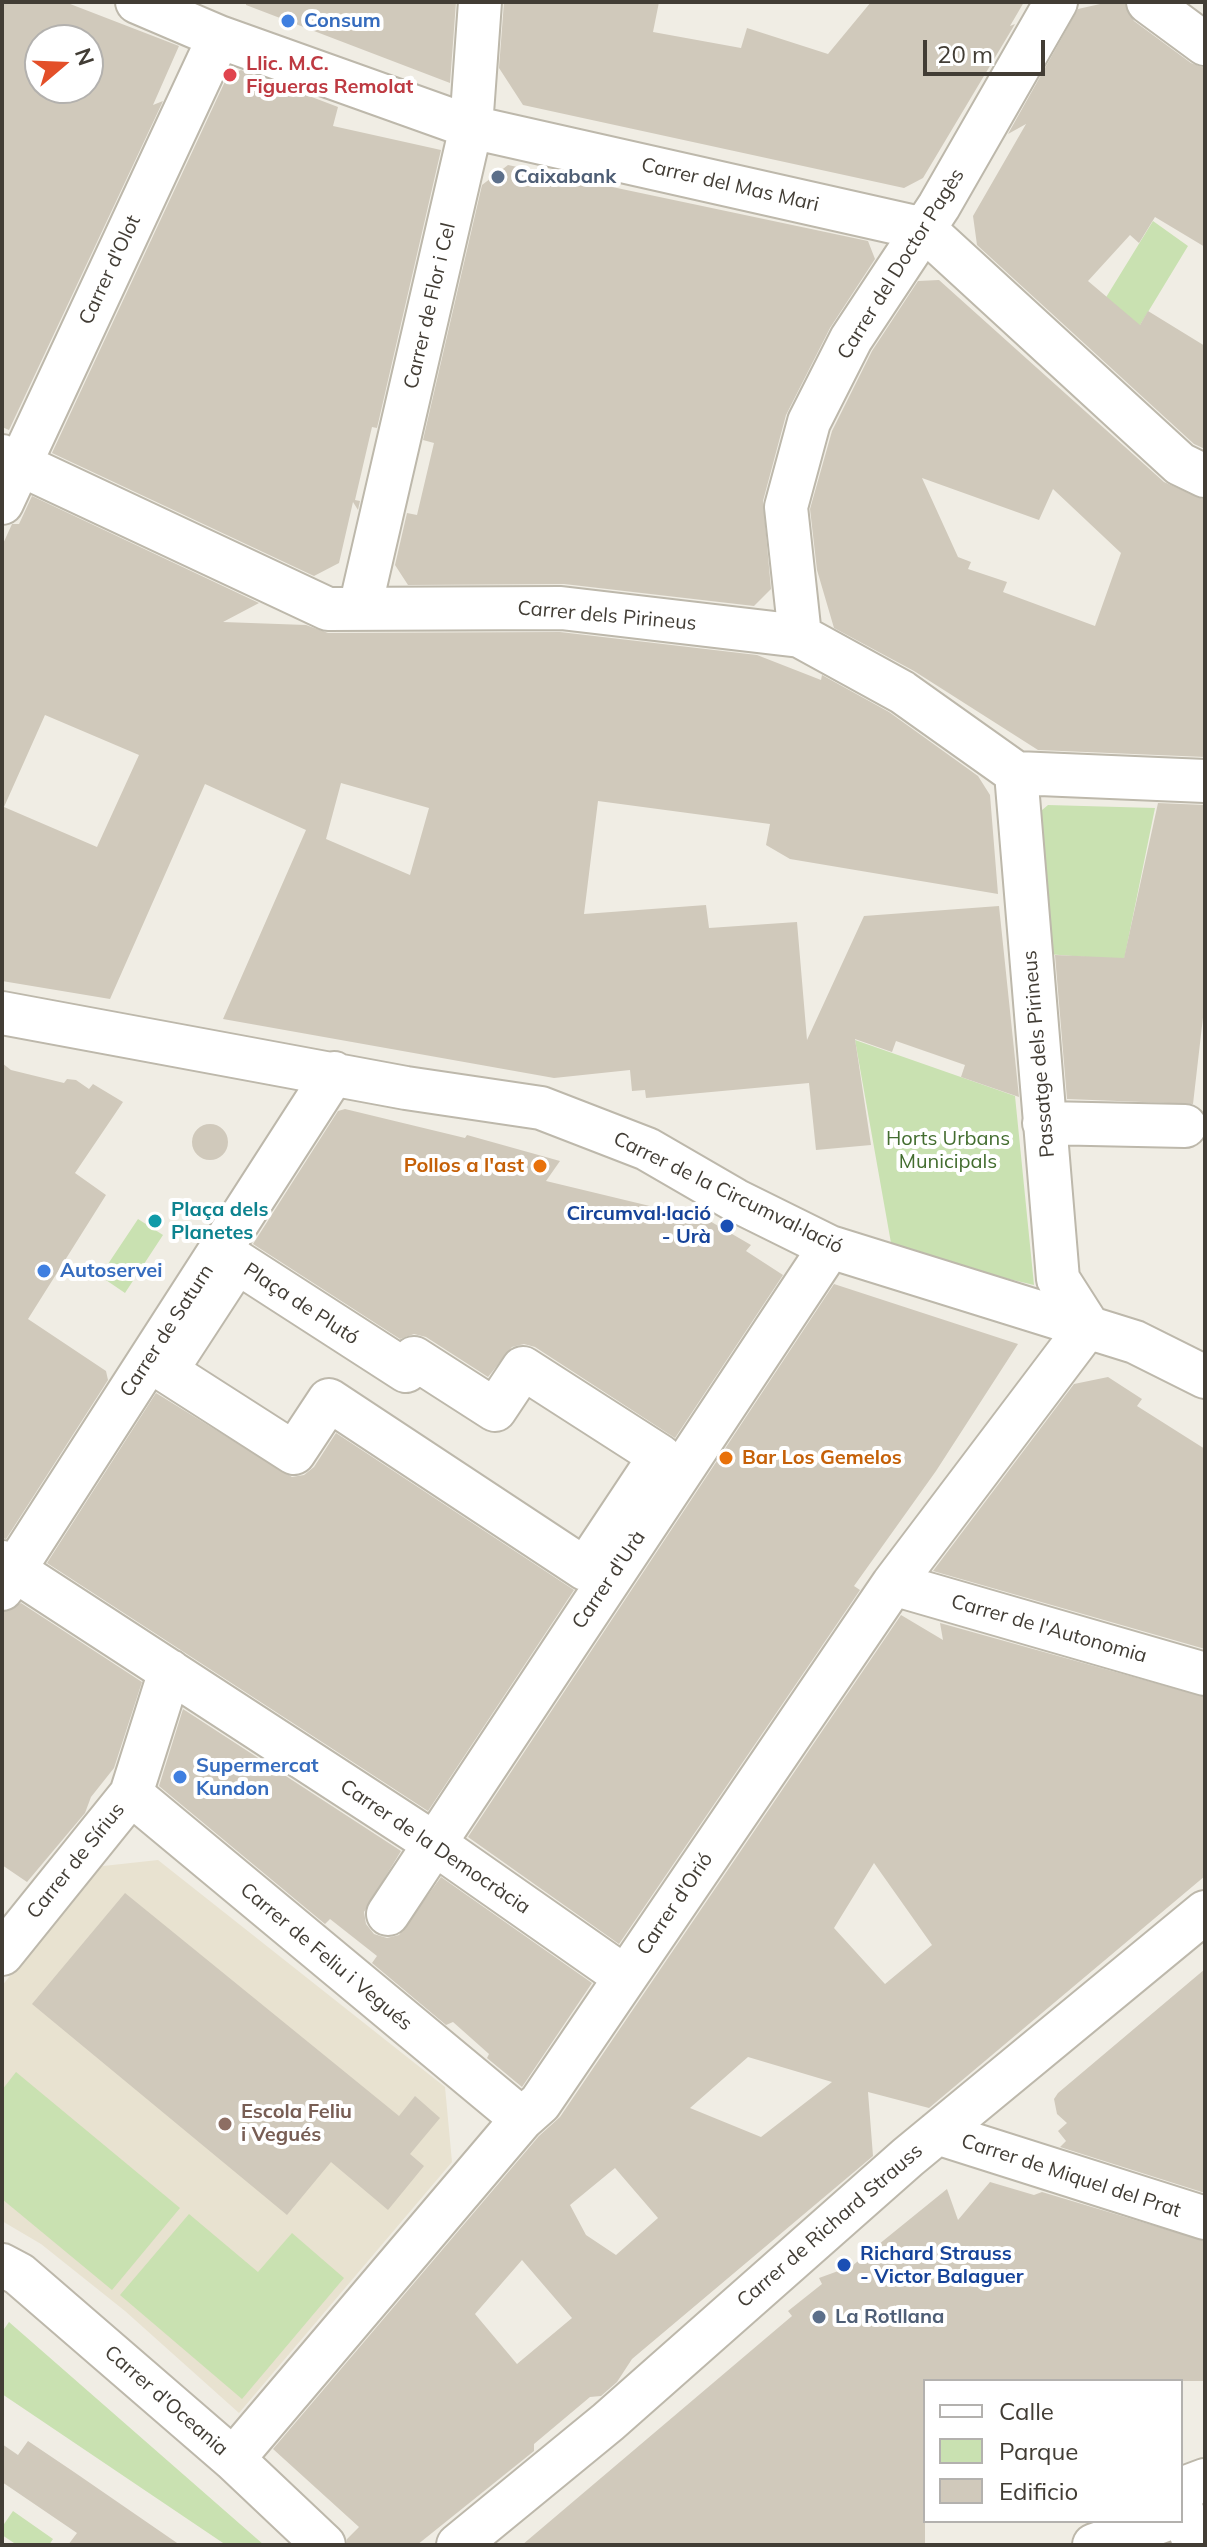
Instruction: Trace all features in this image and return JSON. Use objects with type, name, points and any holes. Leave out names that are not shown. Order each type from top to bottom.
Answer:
[{"type":"street","name":"Carrer del Mas Mari","points":[[137,2],[219,37],[471,127],[924,229],[1180,464],[1205,476]]},
{"type":"street","name":"Carrer de Flor i Cel","points":[[360,608],[471,127],[480,2]]},
{"type":"street","name":"Carrer del Doctor Pagès","points":[[800,636],[786,507],[809,422],[851,339],[924,229],[1056,2]]},
{"type":"street","points":[[1148,2],[1205,44]]},
{"type":"street","name":"Carrer d'Olot","points":[[2,503],[10,460],[219,37]]},
{"type":"street","name":"Carrer dels Pirineus","points":[[10,460],[328,609],[561,608],[800,636],[902,692],[1016,773]]},
{"type":"street","points":[[1016,773],[1205,781]]},
{"type":"street","name":"Passatge dels Pirineus","points":[[1016,773],[1058,1279],[1088,1326]]},
{"type":"street","name":"Carrer de la Circumval·lació","points":[[2,1013],[541,1108],[647,1149],[735,1200],[830,1247],[1135,1342],[1205,1377]]},
{"type":"street","name":"Carrer de Saturn","points":[[6,1573],[334,1073]]},
{"type":"street","points":[[1044,1123],[1185,1126]]},
{"type":"street","name":"Carrer d'Urà","points":[[388,1914],[830,1247]]},
{"type":"street","name":"Plaça de Plutó","points":[[237,1262],[406,1371],[414,1358],[495,1410],[523,1368],[660,1456],[585,1569],[329,1400],[294,1453],[166,1371],[237,1262]]},
{"type":"street","name":"Carrer d'Orió","points":[[233,2459],[522,2119],[540,2103],[893,1584],[1088,1326]]},
{"type":"street","name":"Carrer de la Democràcia","points":[[6,1573],[170,1671],[435,1844],[625,1977]]},
{"type":"street","name":"Carrer de l'Autonomia","points":[[893,1584],[1205,1674]]},
{"type":"street","name":"Carrer de Sírius","points":[[2,1954],[16,1907],[131,1794],[170,1671]]},
{"type":"street","name":"Carrer de Feliu i Vegués","points":[[131,1794],[522,2119]]},
{"type":"street","name":"Carrer de Richard Strauss","points":[[458,2545],[608,2422],[937,2133],[1205,1912]]},
{"type":"street","name":"Carrer de Miquel del Prat","points":[[937,2133],[1205,2218]]},
{"type":"street","name":"Carrer d'Oceania","points":[[2,2265],[19,2274],[233,2459],[324,2545]]},
{"type":"street","points":[[1094,2545],[1152,2523]]},
{"type":"shaded area","name":"Escola Feliu i Vegués","points":[[158,1860],[445,2087],[452,2162],[239,2413],[125,2311],[41,2244],[2,2221],[2,1986],[94,1867]]},
{"type":"green space","points":[[1153,221],[1188,246],[1114,368],[1081,338]]},
{"type":"green space","points":[[1048,805],[1155,808],[1124,960],[1047,954],[1035,816]]},
{"type":"green space","name":"Horts Urbans Municipals","points":[[855,1040],[1015,1096],[1034,1285],[979,1272],[891,1243]]},
{"type":"green space","points":[[138,1219],[163,1235],[125,1293],[100,1276]]},
{"type":"green space","points":[[16,2072],[180,2208],[112,2290],[2,2199],[2,2090]]},
{"type":"green space","points":[[189,2214],[258,2272],[292,2233],[344,2278],[242,2399],[120,2295]]},
{"type":"green space","points":[[9,2322],[264,2545],[226,2545],[2,2394],[2,2332]]},
{"type":"green space","points":[[13,2511],[53,2539],[49,2545],[17,2545],[2,2535],[2,2527]]},
{"type":"building","points":[[2,2],[65,2],[179,46],[153,105],[163,101],[9,430],[2,427]]},
{"type":"building","points":[[246,2],[456,2],[450,83],[246,5]]},
{"type":"building","points":[[504,2],[659,2],[653,32],[741,48],[747,28],[828,54],[871,2],[1024,2],[1010,26],[1015,24],[923,178],[904,188],[523,105],[499,68]]},
{"type":"building","points":[[1124,2],[1134,21],[1191,63],[1205,68],[1205,247],[1155,217],[1139,243],[1130,235],[1088,281],[1140,325],[1148,311],[1205,346],[1205,449],[1194,444],[977,245],[973,216],[1026,124],[1008,134],[1078,9]]},
{"type":"building","points":[[241,70],[338,107],[333,126],[441,150],[377,428],[372,427],[355,500],[360,501],[358,510],[353,502],[339,563],[314,576],[52,453],[228,75]]},
{"type":"building","points":[[508,165],[868,241],[875,259],[830,328],[786,415],[763,501],[771,589],[754,606],[564,584],[408,585],[395,565],[407,513],[417,515],[434,443],[423,440],[482,185]]},
{"type":"building","points":[[939,280],[1164,482],[1205,500],[1205,757],[1038,750],[914,671],[834,628],[817,570],[810,509],[832,431],[872,351],[918,281]],"holes":[[[922,478],[1039,520],[1053,489],[1121,553],[1095,626],[1003,592],[1007,582],[968,569],[971,562],[958,557]]]},
{"type":"building","points":[[32,496],[259,603],[223,622],[306,625],[328,633],[560,632],[757,655],[821,680],[822,675],[889,712],[978,776],[990,795],[998,894],[790,859],[766,845],[770,824],[598,801],[584,914],[706,905],[709,928],[797,922],[807,1040],[864,916],[999,906],[1019,1097],[961,1077],[965,1065],[896,1041],[892,1052],[855,1039],[871,1145],[816,1150],[809,1083],[646,1098],[645,1090],[632,1091],[630,1070],[554,1078],[223,1019],[306,830],[205,784],[110,999],[2,981],[2,546],[12,524],[19,524]],"holes":[[[45,715],[139,755],[97,847],[4,807]],[[341,783],[429,808],[410,875],[326,839]]]},
{"type":"building","points":[[1158,803],[1205,805],[1205,1000],[1193,1104],[1067,1099],[1055,955],[1124,958]]},
{"type":"building","points":[[2,1063],[11,1070],[64,1083],[67,1079],[76,1080],[89,1089],[93,1084],[123,1102],[75,1173],[106,1195],[28,1319],[106,1371],[108,1380],[6,1539],[2,1538]]},
{"type":"building","points":[[345,1109],[465,1138],[467,1135],[560,1161],[546,1181],[708,1220],[751,1245],[746,1251],[783,1275],[675,1438],[535,1347],[524,1344],[512,1347],[488,1377],[426,1337],[414,1334],[400,1339],[253,1244],[338,1111]]},
{"type":"building","points":[[210,1124],[223,1129],[228,1142],[223,1155],[210,1160],[197,1155],[192,1142],[197,1129]]},
{"type":"building","points":[[834,1284],[1018,1344],[936,1471],[854,1586],[860,1590],[619,1944],[468,1837]]},
{"type":"building","points":[[1108,1377],[1142,1399],[1137,1406],[1205,1449],[1205,1649],[933,1571],[1074,1384]]},
{"type":"building","points":[[156,1393],[292,1477],[304,1475],[314,1467],[336,1433],[574,1590],[428,1811],[47,1563]]},
{"type":"building","points":[[21,1603],[142,1682],[114,1768],[91,1797],[85,1813],[27,1882],[2,1865],[2,1613]]},
{"type":"building","points":[[901,1615],[943,1640],[940,1623],[1205,1697],[1205,1876],[929,2108],[868,2092],[873,2156],[632,2359],[617,2382],[601,2396],[590,2397],[534,2444],[534,2451],[417,2545],[347,2545],[347,2539],[359,2527],[273,2449],[539,2136],[560,2117]],"holes":[[[874,1863],[932,1945],[885,1984],[834,1928]],[[748,2057],[832,2082],[761,2137],[690,2108]],[[615,2168],[658,2218],[616,2255],[586,2235],[570,2205]],[[522,2260],[572,2318],[517,2364],[475,2314]]]},
{"type":"building","points":[[183,1709],[401,1851],[364,1912],[366,1924],[374,1934],[387,1938],[399,1935],[441,1877],[592,1983],[522,2087],[487,2058],[489,2054],[453,2022],[446,2025],[372,1963],[377,1956],[330,1919],[325,1924],[159,1786]]},
{"type":"building","points":[[125,1893],[399,2116],[415,2096],[440,2118],[410,2154],[424,2166],[388,2210],[331,2162],[287,2215],[32,2004]]},
{"type":"building","points":[[1205,1969],[1205,2193],[1060,2147],[1066,2141],[1058,2131],[1067,2123],[1057,2114],[1054,2099],[1058,2093]]},
{"type":"building","points":[[990,2182],[1034,2195],[1042,2192],[1205,2241],[1205,2381],[923,2379],[925,2545],[522,2545],[792,2316],[788,2311],[822,2284],[819,2278],[852,2266],[947,2189],[958,2220]]},
{"type":"building","points":[[28,2441],[180,2545],[68,2545],[77,2533],[2,2482],[2,2444],[18,2455]]},
{"type":"place","name":"Consum","points":[[288,21]]},
{"type":"place","name":"Llic. M.C. Figueras Remolat","points":[[230,75]]},
{"type":"place","name":"Caixabank","points":[[498,177]]},
{"type":"place","name":"Pollos a l'ast","points":[[540,1166]]},
{"type":"place","name":"Plaça dels Planetes","points":[[155,1221]]},
{"type":"place","name":"Circumval·lació - Urà","points":[[727,1226]]},
{"type":"place","name":"Autoservei","points":[[44,1271]]},
{"type":"place","name":"Bar Los Gemelos","points":[[726,1458]]},
{"type":"place","name":"Supermercat Kundon","points":[[180,1777]]},
{"type":"place","name":"Escola Feliu i Vegués","points":[[225,2124]]},
{"type":"place","name":"Richard Strauss - Victor Balaguer","points":[[844,2265]]},
{"type":"place","name":"La Rotllana","points":[[819,2317]]}]
